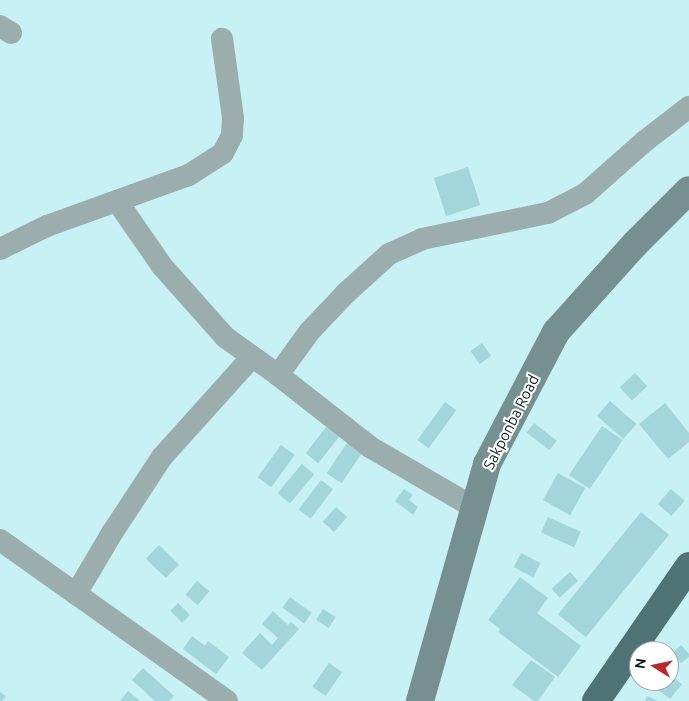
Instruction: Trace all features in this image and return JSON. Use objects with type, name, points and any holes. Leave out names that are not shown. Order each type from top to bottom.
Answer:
[{"type":"highway","points":[[596,701],[689,566]]},
{"type":"main road","name":"Sakponba Road","points":[[420,701],[488,464],[556,332],[635,244],[689,190]]},
{"type":"street","points":[[0,250],[47,226],[189,175],[223,152],[232,135],[233,118],[222,39]]},
{"type":"street","points":[[278,375],[310,331],[346,293],[389,254],[422,239],[548,213],[585,194],[645,141],[689,107]]},
{"type":"street","points":[[117,201],[162,266],[225,337],[278,375],[370,447],[475,508]]},
{"type":"street","points":[[76,594],[112,534],[162,458],[252,357]]},
{"type":"street","points":[[0,540],[227,701]]},
{"type":"building","points":[[468,167],[480,205],[446,216],[434,178]]},
{"type":"building","points":[[482,343],[491,356],[480,364],[471,351]]},
{"type":"building","points":[[635,373],[647,386],[632,400],[620,387]]},
{"type":"building","points":[[610,401],[636,424],[623,439],[597,416]]},
{"type":"building","points":[[445,402],[456,410],[429,448],[417,440]]},
{"type":"building","points":[[665,403],[689,433],[689,442],[668,459],[639,424]]},
{"type":"building","points":[[331,421],[344,431],[318,463],[306,453]]},
{"type":"building","points":[[534,423],[557,441],[549,450],[527,432]]},
{"type":"building","points":[[602,426],[623,440],[590,489],[569,475]]},
{"type":"building","points":[[349,440],[364,450],[342,483],[327,473]]},
{"type":"building","points":[[281,445],[295,455],[271,487],[257,477]]},
{"type":"building","points":[[302,464],[314,474],[290,503],[278,493]]},
{"type":"building","points":[[558,473],[585,488],[570,515],[543,500]]},
{"type":"building","points":[[321,480],[333,489],[311,519],[299,510]]},
{"type":"building","points":[[404,489],[413,495],[409,500],[418,507],[413,515],[395,501]]},
{"type":"building","points":[[671,489],[685,501],[671,516],[658,504]]},
{"type":"building","points":[[336,507],[347,517],[334,532],[323,522]]},
{"type":"building","points":[[641,512],[669,535],[586,637],[558,615]]},
{"type":"building","points":[[548,517],[581,532],[574,547],[541,533]]},
{"type":"building","points":[[159,545],[179,564],[166,578],[146,559]]},
{"type":"building","points":[[521,553],[541,563],[533,577],[514,567]]},
{"type":"building","points":[[570,572],[578,581],[559,598],[551,589]]},
{"type":"building","points":[[520,577],[548,598],[537,613],[581,646],[558,677],[498,632],[500,629],[488,620]]},
{"type":"building","points":[[197,581],[209,591],[198,605],[185,595]]},
{"type":"building","points":[[290,597],[312,613],[304,623],[282,608]]},
{"type":"building","points":[[178,603],[190,615],[182,623],[170,611]]},
{"type":"building","points":[[323,609],[336,617],[329,628],[316,620]]},
{"type":"building","points":[[273,611],[288,625],[291,622],[299,629],[262,670],[242,653],[260,633],[272,645],[278,638],[262,624]]},
{"type":"building","points":[[192,636],[205,646],[208,641],[229,657],[216,674],[183,649]]},
{"type":"building","points":[[681,645],[689,654],[689,657],[681,663],[679,661],[679,647]]},
{"type":"building","points":[[531,660],[555,677],[538,701],[534,701],[512,685]]},
{"type":"building","points":[[329,663],[342,672],[325,696],[312,687]]},
{"type":"building","points":[[143,668],[174,696],[169,701],[155,701],[132,680]]},
{"type":"building","points":[[128,691],[140,701],[120,701]]},
{"type":"building","points":[[660,691],[676,691],[670,699]]},
{"type":"building","points":[[0,692],[6,696],[2,701],[0,701]]},
{"type":"building","points":[[647,696],[658,701],[645,701]]}]
